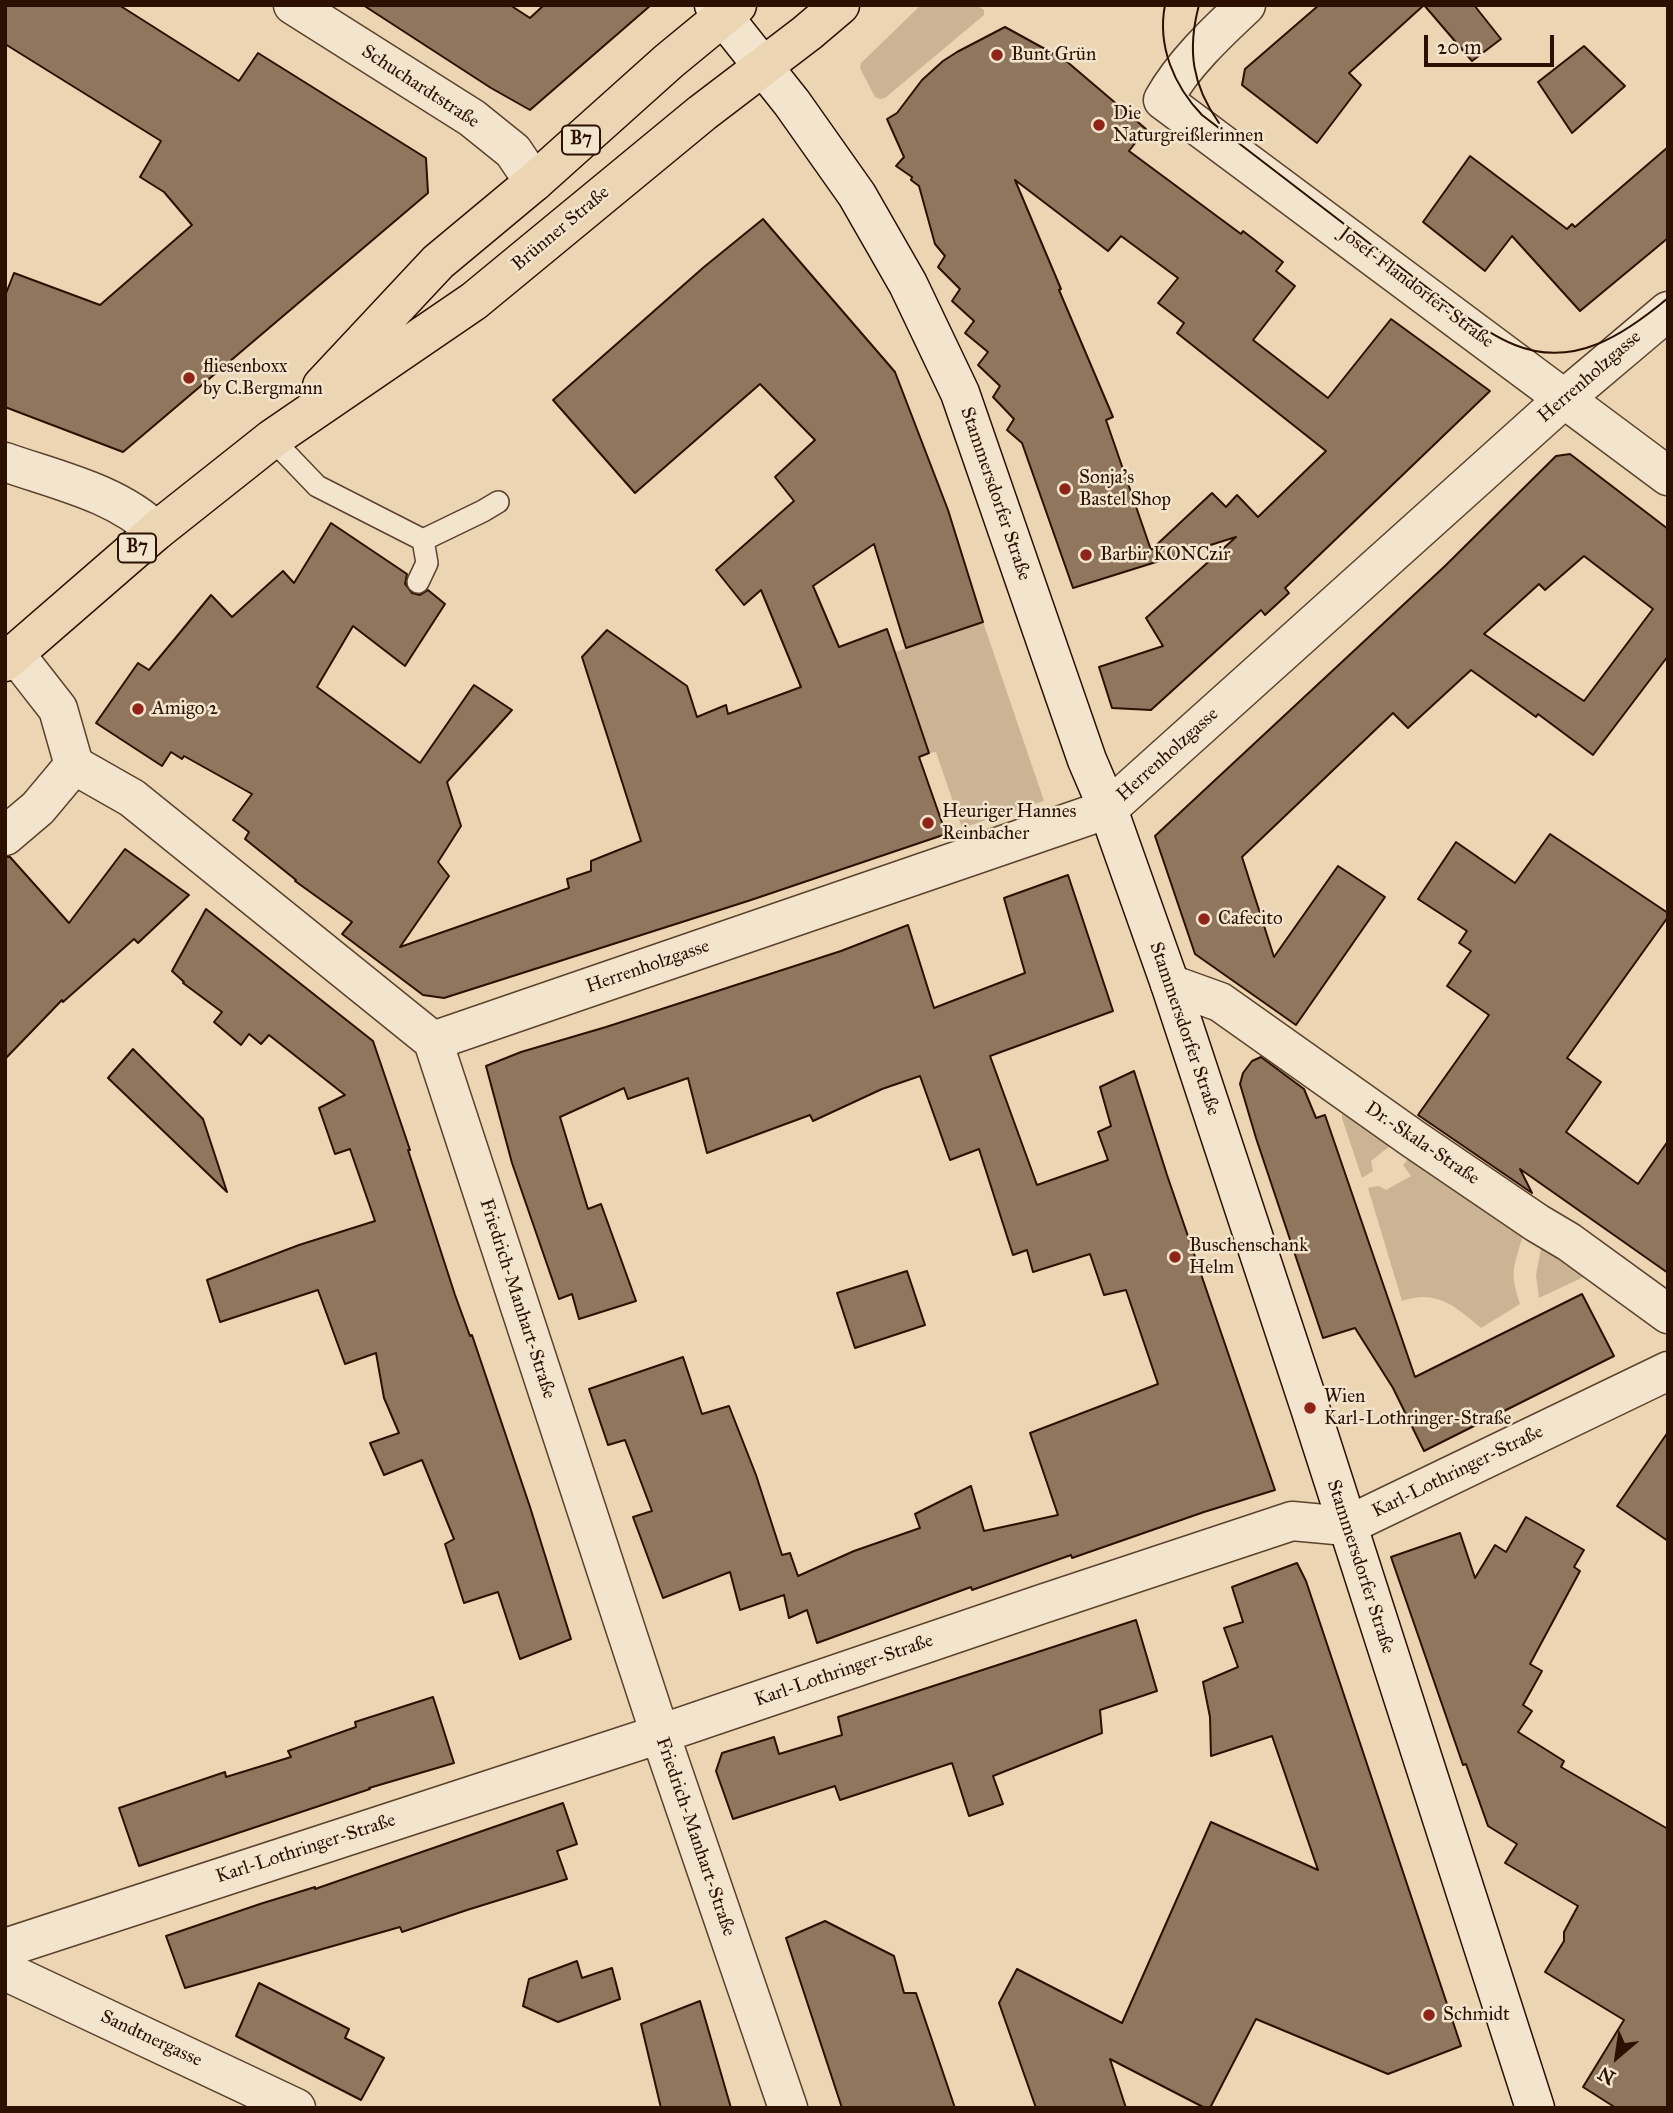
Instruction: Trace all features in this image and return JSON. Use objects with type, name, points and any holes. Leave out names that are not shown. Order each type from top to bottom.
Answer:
[{"type":"main road","name":"Brünner Straße","points":[[10,658],[156,531],[272,439],[474,301],[702,113],[840,5]]},
{"type":"main road","name":"Brünner Straße","points":[[272,439],[438,262],[534,182],[725,9]]},
{"type":"street","name":"Schuchardtstraße","points":[[293,5],[472,118],[513,151],[534,182]]},
{"type":"street","name":"Josef-Flandorfer-Straße","points":[[1246,5],[1175,78],[1163,100],[1668,475]]},
{"type":"street","name":"Stammersdorfer Straße","points":[[725,9],[763,67],[858,195],[908,284],[960,393],[1083,747],[1108,809],[1170,984],[1310,1408],[1535,2108]]},
{"type":"street","name":"Herrenholzgasse","points":[[433,1041],[1108,809],[1565,398],[1668,311]]},
{"type":"street","points":[[5,462],[100,496],[143,518],[156,531]]},
{"type":"street","points":[[10,658],[58,709],[74,765],[132,798],[433,1041]]},
{"type":"street","points":[[5,836],[38,808],[74,765]]},
{"type":"street","name":"Dr.-Skala-Straße","points":[[1170,984],[1220,1002],[1401,1130],[1569,1242],[1668,1314]]},
{"type":"street","name":"Friedrich-Manhart-Straße","points":[[433,1041],[660,1734],[788,2108]]},
{"type":"street","name":"Karl-Lothringer-Straße","points":[[5,1948],[660,1734],[1292,1521],[1346,1526],[1668,1371]]},
{"type":"street","name":"Sandtnergasse","points":[[5,1971],[296,2108]]},
{"type":"lane","points":[[272,439],[317,486],[423,540]]},
{"type":"lane","points":[[423,540],[498,502]]},
{"type":"lane","points":[[418,582],[427,563],[423,540]]},
{"type":"shaded area","points":[[921,5],[977,5],[984,10],[984,15],[885,98],[875,97],[860,68],[861,63]]},
{"type":"shaded area","points":[[983,622],[1044,801],[962,828],[936,752],[929,753],[895,652]]},
{"type":"shaded area","points":[[1342,1111],[1397,1148],[1390,1146],[1371,1161],[1373,1171],[1362,1178],[1342,1118]]},
{"type":"shaded area","points":[[1413,1153],[1523,1235],[1514,1269],[1520,1304],[1481,1328],[1454,1307],[1435,1298],[1402,1301],[1368,1188],[1379,1186],[1386,1190],[1411,1176],[1403,1165]]},
{"type":"shaded area","points":[[1543,1238],[1592,1273],[1539,1298],[1536,1275]]},
{"type":"building","points":[[5,5],[119,5],[239,81],[258,53],[426,158],[428,193],[123,452],[5,407],[5,296],[14,273],[100,305],[192,225],[164,192],[140,177],[161,141],[5,44]]},
{"type":"building","points":[[363,5],[510,5],[530,18],[544,5],[651,5],[530,110],[491,88]]},
{"type":"building","points":[[1319,5],[1424,5],[1349,73],[1361,85],[1317,143],[1242,85],[1245,69]]},
{"type":"building","points":[[1424,5],[1474,5],[1501,39],[1472,61]]},
{"type":"building","points":[[1005,27],[1065,60],[1146,129],[1129,151],[1283,262],[1276,271],[1295,286],[1253,340],[1328,398],[1391,319],[1490,391],[1285,588],[1289,593],[1265,615],[1261,610],[1151,710],[1112,708],[1099,667],[1163,646],[1146,618],[1236,537],[1073,588],[1022,443],[1007,430],[1014,419],[993,397],[1000,386],[978,365],[988,352],[965,333],[974,321],[952,301],[960,289],[938,267],[945,256],[935,244],[919,186],[911,180],[912,177],[896,166],[904,157],[887,119],[897,113],[922,80],[957,52]],"holes":[[[1015,180],[1108,251],[1121,236],[1178,278],[1158,303],[1184,323],[1177,333],[1326,451],[1258,517],[1237,495],[1226,507],[1212,493],[1151,550],[1106,420],[1113,417]]]},
{"type":"building","points":[[1584,46],[1625,86],[1572,133],[1538,82]]},
{"type":"building","points":[[1668,147],[1668,238],[1580,311],[1512,236],[1485,271],[1423,222],[1470,156],[1567,229],[1572,224],[1575,227]]},
{"type":"building","points":[[763,219],[895,372],[948,510],[983,622],[906,648],[874,544],[813,586],[839,647],[887,629],[929,753],[919,757],[946,834],[751,900],[444,998],[423,995],[342,934],[352,922],[295,881],[245,839],[249,832],[233,820],[252,794],[184,756],[182,759],[171,752],[162,766],[96,723],[138,663],[149,670],[211,595],[232,617],[283,571],[294,583],[331,523],[407,574],[405,584],[412,593],[420,595],[428,590],[445,604],[405,666],[353,626],[317,687],[420,763],[474,685],[512,710],[447,782],[461,826],[438,862],[449,876],[400,947],[569,888],[567,879],[591,871],[591,861],[641,841],[582,657],[607,630],[687,686],[697,717],[726,705],[728,714],[801,687],[761,590],[744,605],[716,570],[794,501],[775,477],[815,440],[760,384],[635,493],[553,400],[704,267]]},
{"type":"building","points":[[1570,454],[1668,529],[1668,656],[1593,755],[1538,714],[1536,717],[1471,670],[1408,728],[1393,713],[1242,857],[1274,957],[1338,866],[1385,897],[1296,1025],[1195,954],[1155,836],[1445,566],[1556,456]],"holes":[[[1584,556],[1653,609],[1584,701],[1484,634],[1539,584],[1545,590]]]},
{"type":"building","points":[[1550,834],[1668,913],[1668,917],[1567,1058],[1601,1082],[1566,1132],[1638,1184],[1668,1141],[1668,1273],[1520,1169],[1532,1193],[1418,1115],[1489,1015],[1447,986],[1471,951],[1459,943],[1467,931],[1418,899],[1456,842],[1515,883]]},
{"type":"building","points":[[125,849],[189,895],[138,943],[134,939],[63,1002],[62,1000],[5,1059],[5,857],[10,857],[69,923]]},
{"type":"building","points":[[1068,875],[1113,1011],[990,1056],[1037,1185],[1108,1160],[1098,1132],[1111,1126],[1100,1087],[1134,1071],[1275,1490],[1072,1558],[1071,1555],[972,1590],[971,1587],[817,1643],[807,1610],[789,1618],[784,1595],[740,1610],[730,1572],[663,1598],[633,1517],[652,1511],[625,1440],[608,1445],[589,1389],[683,1357],[702,1414],[729,1406],[756,1475],[782,1555],[790,1553],[798,1576],[854,1551],[920,1528],[915,1514],[971,1486],[984,1531],[1058,1515],[1030,1433],[1158,1384],[1126,1290],[1104,1295],[1090,1254],[1033,1272],[1027,1250],[1013,1255],[979,1149],[950,1160],[920,1076],[882,1089],[813,1121],[810,1115],[707,1153],[688,1078],[628,1099],[624,1088],[560,1117],[588,1209],[601,1204],[636,1301],[579,1319],[572,1294],[559,1299],[512,1163],[486,1066],[521,1052],[841,951],[908,925],[934,1008],[1025,973],[1004,898]]},
{"type":"building","points":[[206,909],[373,1041],[455,1295],[470,1336],[472,1335],[530,1507],[571,1639],[520,1659],[498,1592],[464,1603],[445,1544],[454,1539],[422,1460],[384,1475],[370,1443],[399,1433],[384,1398],[376,1353],[345,1364],[318,1290],[220,1322],[207,1280],[299,1245],[375,1221],[350,1149],[335,1154],[319,1108],[345,1095],[269,1035],[261,1044],[249,1034],[241,1045],[214,1022],[222,1012],[183,983],[172,971]]},
{"type":"building","points":[[133,1049],[203,1119],[227,1192],[108,1078]]},
{"type":"building","points":[[1261,1057],[1304,1089],[1316,1118],[1325,1115],[1415,1377],[1582,1294],[1614,1356],[1424,1451],[1393,1388],[1355,1328],[1323,1338],[1240,1084],[1243,1073],[1252,1061]]},
{"type":"building","points":[[907,1271],[925,1325],[855,1348],[837,1293]]},
{"type":"building","points":[[1668,1432],[1668,1541],[1617,1506]]},
{"type":"building","points":[[1526,1517],[1584,1550],[1574,1567],[1580,1571],[1530,1664],[1542,1671],[1523,1705],[1532,1711],[1518,1732],[1564,1761],[1561,1767],[1668,1829],[1668,2108],[1616,2108],[1583,2087],[1624,2020],[1545,1972],[1564,1941],[1564,1932],[1578,1906],[1505,1863],[1517,1844],[1488,1826],[1466,1764],[1463,1765],[1391,1557],[1460,1533],[1475,1578],[1495,1545],[1506,1552]]},
{"type":"building","points":[[1297,1563],[1306,1581],[1461,2046],[1388,2074],[1256,2019],[1210,2108],[1205,2108],[1110,2059],[1126,2108],[1036,2108],[999,2003],[1017,1969],[1122,2023],[1211,1822],[1318,1870],[1272,1736],[1211,1756],[1210,1717],[1203,1682],[1238,1667],[1224,1628],[1243,1622],[1232,1587]]},
{"type":"building","points":[[1136,1620],[1157,1691],[1100,1710],[1102,1733],[993,1776],[1003,1804],[969,1816],[952,1763],[840,1800],[835,1786],[733,1819],[716,1771],[722,1753],[774,1737],[779,1754],[842,1735],[838,1717]]},
{"type":"building","points":[[433,1697],[454,1763],[369,1788],[139,1866],[119,1808],[225,1772],[226,1777],[291,1757],[288,1751],[356,1727],[355,1722]]},
{"type":"building","points":[[563,1803],[577,1844],[557,1851],[567,1879],[402,1932],[400,1927],[185,1988],[166,1936],[260,1904],[315,1889]]},
{"type":"building","points":[[825,1921],[894,1956],[904,1993],[916,1993],[955,2108],[842,2108],[786,1938]]},
{"type":"building","points":[[577,1961],[582,1978],[612,1968],[620,1999],[558,2022],[523,2006],[529,1979]]},
{"type":"building","points":[[259,1983],[349,2029],[345,2038],[384,2058],[361,2100],[236,2036]]},
{"type":"building","points":[[700,2001],[731,2108],[661,2108],[641,2024]]},
{"type":"tram line","points":[[1165,5],[1163,35],[1170,64],[1183,91],[1202,115],[1455,309],[1491,333],[1515,345],[1537,351],[1558,353],[1578,350],[1616,335],[1668,298]]},
{"type":"tram line","points":[[1199,5],[1193,37],[1194,67],[1203,95],[1219,123]]},
{"type":"place","name":"Bunt Grün","points":[[997,55]]},
{"type":"place","name":"Die Naturgreißlerinnen","points":[[1099,125]]},
{"type":"place","name":"fliesenboxx by C.Bergmann","points":[[189,378]]},
{"type":"place","name":"Sonja's Bastel Shop","points":[[1065,489]]},
{"type":"place","name":"Barbir KONCzir","points":[[1086,555]]},
{"type":"place","name":"Amigo 2","points":[[138,709]]},
{"type":"place","name":"Heuriger Hannes Reinbacher","points":[[928,823]]},
{"type":"place","name":"Cafecito","points":[[1204,919]]},
{"type":"place","name":"Buschenschank Helm","points":[[1175,1257]]},
{"type":"place","name":"Wien Karl-Lothringer-Straße","points":[[1310,1408]]},
{"type":"place","name":"Schmidt","points":[[1429,2015]]}]
